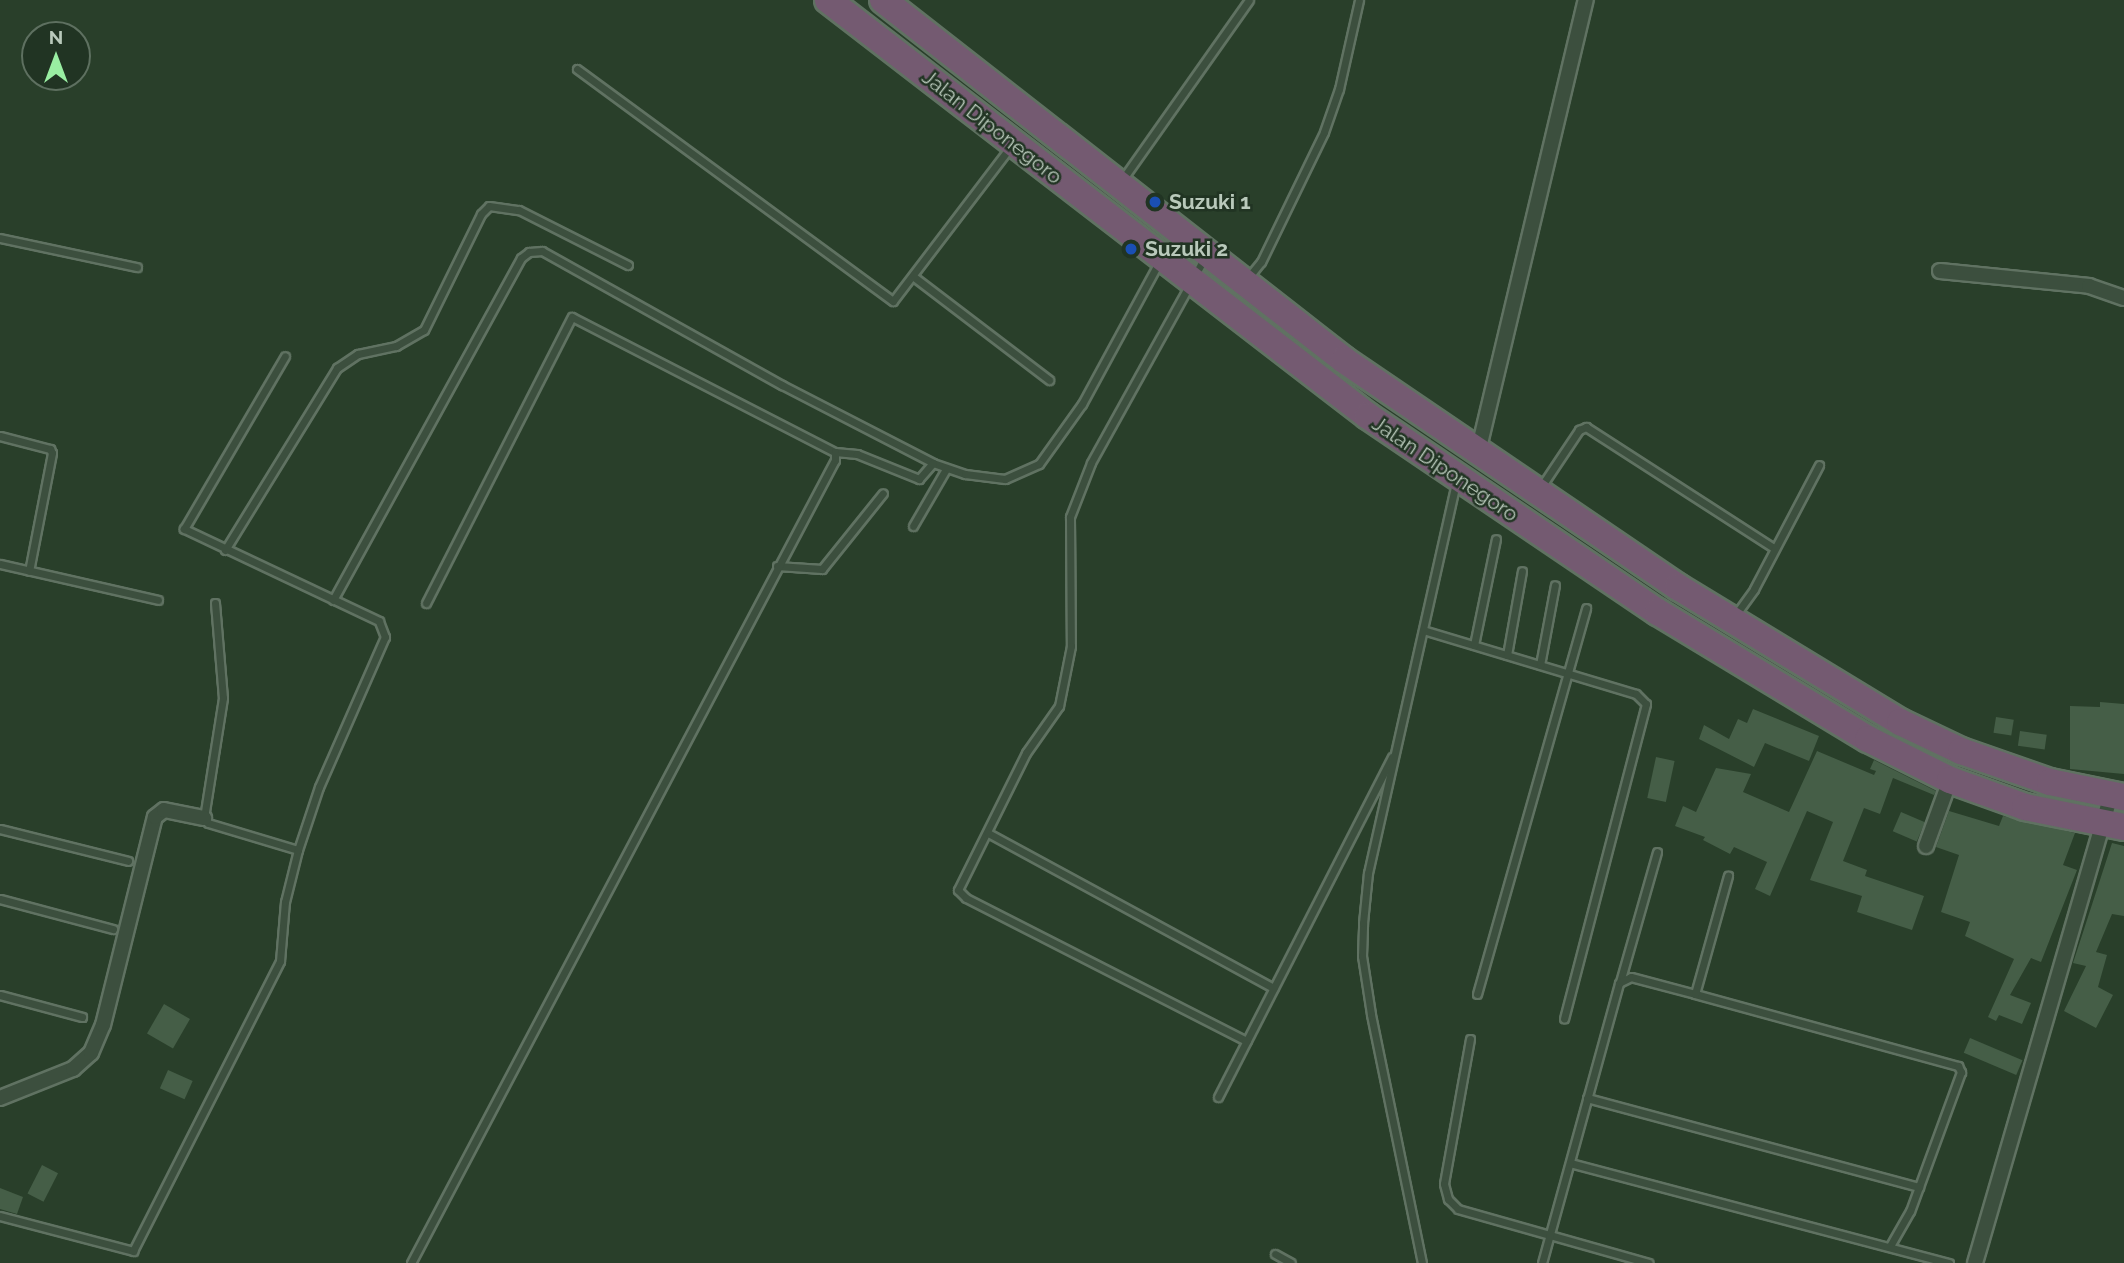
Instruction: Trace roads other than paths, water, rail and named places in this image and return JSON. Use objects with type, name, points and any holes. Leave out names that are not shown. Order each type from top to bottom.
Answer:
[{"type":"highway","name":"Jalan Diponegoro","points":[[828,0],[1013,143],[1109,197]]},
{"type":"highway","name":"Jalan Diponegoro","points":[[883,0],[1109,197],[1169,245],[1189,281],[1457,478],[1658,612],[1868,738],[1950,780],[2025,807],[2115,825]]},
{"type":"highway","name":"Jalan Diponegoro","points":[[1169,245],[1207,255],[1242,285],[1538,493],[1678,587],[1900,722],[1961,751],[2050,782],[2118,796]]},
{"type":"highway","points":[[1658,612],[1678,587]]},
{"type":"street","points":[[1478,452],[1586,0]]},
{"type":"street","points":[[1940,271],[2090,286],[2124,298]]},
{"type":"street","points":[[1926,846],[1950,780]]},
{"type":"street","points":[[1975,1263],[2002,1158],[2115,825],[2118,796]]},
{"type":"street","points":[[0,1098],[73,1069],[91,1053],[103,1026],[155,817],[164,810],[204,818]]},
{"type":"lane","points":[[1109,197],[1249,0]]},
{"type":"lane","points":[[1242,285],[1261,262],[1324,132],[1339,89],[1359,0]]},
{"type":"lane","points":[[577,69],[888,299],[896,300],[1013,143]]},
{"type":"lane","points":[[225,550],[337,368],[358,354],[396,346],[424,330],[481,214],[489,206],[519,210],[628,265]]},
{"type":"lane","points":[[0,238],[137,267]]},
{"type":"lane","points":[[333,600],[522,258],[529,253],[542,251],[782,385],[933,463],[1005,479],[1039,464],[1082,404],[1169,245]]},
{"type":"lane","points":[[1207,255],[1189,281],[1091,463],[1070,517],[1071,646],[1067,679],[1059,706],[1026,753],[988,833],[959,883],[966,898],[1247,1041]]},
{"type":"lane","points":[[914,276],[1049,380]]},
{"type":"lane","points":[[426,603],[572,317],[835,452],[857,454],[919,479],[933,463]]},
{"type":"lane","points":[[0,1216],[133,1251],[280,961],[285,902],[298,850],[319,788],[385,637],[379,621],[187,533],[184,524],[285,356]]},
{"type":"lane","points":[[1538,493],[1579,430],[1586,427],[1774,548]]},
{"type":"lane","points":[[0,436],[50,449],[52,453],[29,571]]},
{"type":"lane","points":[[411,1263],[835,452]]},
{"type":"lane","points":[[1732,618],[1819,465]]},
{"type":"lane","points":[[913,526],[946,468]]},
{"type":"lane","points":[[1422,1263],[1362,956],[1368,873],[1457,478]]},
{"type":"lane","points":[[777,566],[822,569],[836,558],[883,493]]},
{"type":"lane","points":[[1474,645],[1496,538]]},
{"type":"lane","points":[[0,564],[158,600]]},
{"type":"lane","points":[[1507,655],[1522,571]]},
{"type":"lane","points":[[1540,665],[1555,585]]},
{"type":"lane","points":[[215,603],[222,698],[204,818],[208,823],[298,850]]},
{"type":"lane","points":[[1477,994],[1571,674],[1586,608]]},
{"type":"lane","points":[[1423,630],[1636,694],[1646,705],[1564,1019]]},
{"type":"lane","points":[[1218,1097],[1397,747]]},
{"type":"lane","points":[[0,829],[128,861]]},
{"type":"lane","points":[[988,833],[1274,988]]},
{"type":"lane","points":[[1542,1263],[1657,852]]},
{"type":"lane","points":[[1695,994],[1728,876]]},
{"type":"lane","points":[[0,899],[113,929]]},
{"type":"lane","points":[[1619,983],[1631,977],[1953,1062],[1961,1072],[1919,1187],[1890,1246]]},
{"type":"lane","points":[[0,995],[82,1017]]},
{"type":"lane","points":[[1470,1039],[1444,1184],[1448,1199],[1458,1209],[1649,1263]]},
{"type":"lane","points":[[1587,1098],[1919,1187]]},
{"type":"lane","points":[[1570,1163],[1949,1263]]},
{"type":"lane","points":[[1275,1254],[1291,1263]]},
{"type":"place","name":"Suzuki 1","points":[[1155,202]]},
{"type":"place","name":"Suzuki 2","points":[[1131,249]]}]
